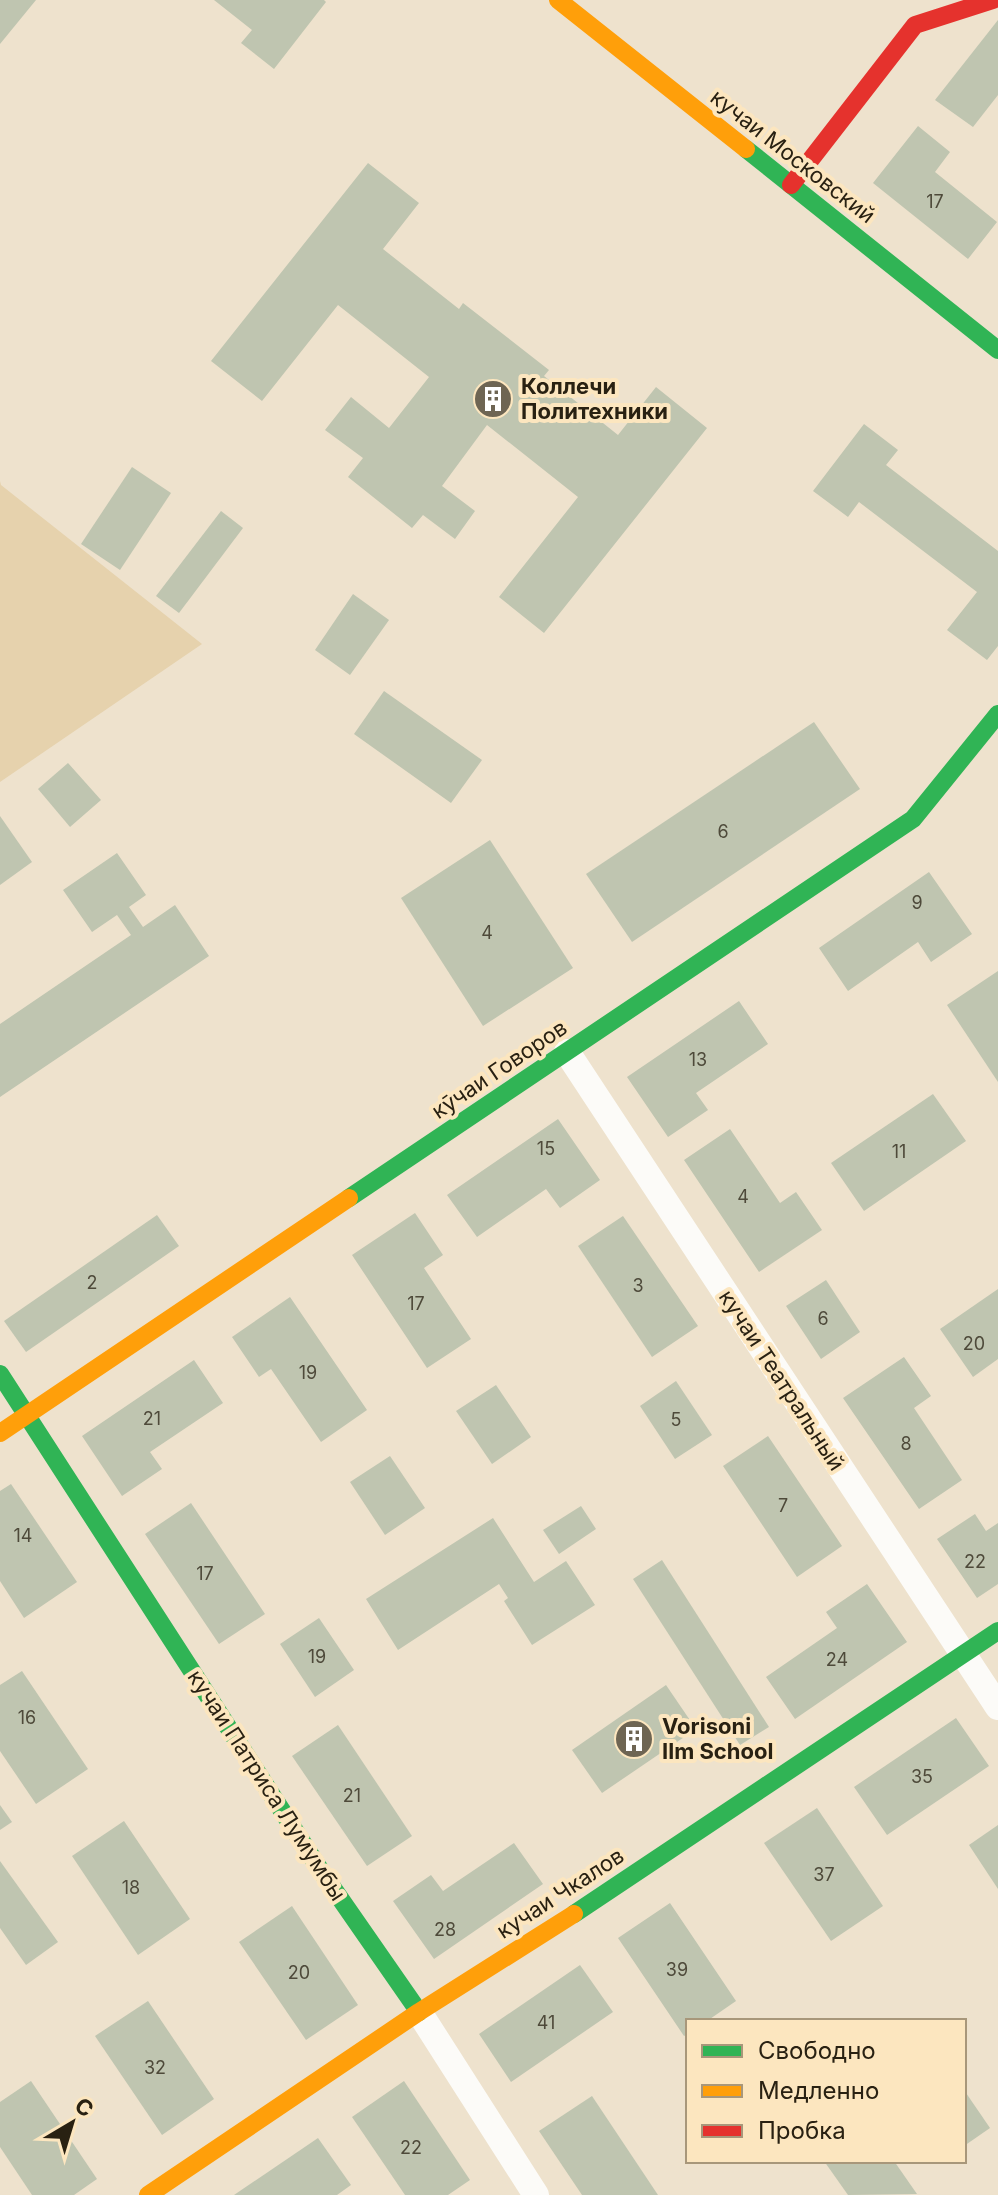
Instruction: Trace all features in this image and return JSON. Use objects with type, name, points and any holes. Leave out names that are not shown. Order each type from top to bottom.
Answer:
[{"type":"street","name":"кучаи Московский","points":[[558,0],[592,17],[791,185],[998,350]]},
{"type":"street","points":[[791,185],[915,25],[993,0]]},
{"type":"street","name":"кӯчаи Говоров","points":[[0,1433],[913,819],[998,714]]},
{"type":"street","name":"кучаи Театральный","points":[[567,1052],[998,1707]]},
{"type":"street","name":"кучаи Патриса Лумумбы","points":[[0,1374],[319,1868],[419,2012],[536,2195]]},
{"type":"street","name":"кучаи Чкалов","points":[[157,2193],[419,2012],[573,1915],[998,1631]]},
{"type":"shaded area","points":[[0,481],[1,485],[202,644],[0,782]]},
{"type":"building","points":[[0,0],[36,0],[0,44]]},
{"type":"building","points":[[214,0],[326,2],[274,69],[241,43],[252,30]]},
{"type":"building","points":[[998,20],[998,95],[973,127],[935,100]]},
{"type":"building","points":[[918,126],[950,152],[935,172],[997,222],[968,259],[873,183]]},
{"type":"building","name":"Коллечи Политехники","points":[[368,163],[419,203],[383,249],[459,309],[463,303],[549,370],[544,376],[618,435],[656,387],[707,428],[544,633],[499,597],[578,497],[487,425],[442,486],[475,511],[455,539],[423,515],[412,528],[348,477],[363,458],[325,430],[351,397],[389,428],[429,377],[338,305],[262,401],[211,361]]},
{"type":"building","points":[[864,424],[898,450],[886,465],[998,551],[998,646],[987,660],[947,630],[977,592],[859,502],[848,517],[813,491]]},
{"type":"building","points":[[132,467],[171,493],[120,570],[81,544]]},
{"type":"building","points":[[221,511],[243,528],[179,613],[156,596]]},
{"type":"building","points":[[353,594],[389,620],[350,675],[315,650]]},
{"type":"building","points":[[384,691],[482,760],[451,803],[354,734]]},
{"type":"building","points":[[814,722],[860,789],[632,942],[586,874]]},
{"type":"building","points":[[68,763],[101,800],[70,827],[38,789]]},
{"type":"building","points":[[0,816],[32,862],[0,885]]},
{"type":"building","points":[[490,840],[573,968],[483,1026],[401,898]]},
{"type":"building","points":[[117,853],[146,895],[129,907],[143,927],[175,905],[209,956],[0,1097],[0,1024],[131,935],[117,915],[92,932],[63,890]]},
{"type":"building","points":[[929,872],[972,934],[931,962],[918,942],[848,991],[819,948]]},
{"type":"building","points":[[998,971],[998,1082],[947,1005]]},
{"type":"building","points":[[739,1001],[768,1044],[696,1093],[708,1110],[668,1137],[627,1077]]},
{"type":"building","points":[[933,1094],[966,1141],[864,1211],[831,1163]]},
{"type":"building","points":[[558,1119],[600,1180],[560,1208],[546,1189],[477,1237],[447,1195]]},
{"type":"building","points":[[730,1129],[780,1203],[796,1192],[822,1230],[759,1272],[684,1160]]},
{"type":"building","points":[[415,1213],[443,1255],[424,1268],[471,1339],[427,1368],[352,1255]]},
{"type":"building","points":[[157,1215],[179,1246],[26,1352],[4,1321]]},
{"type":"building","points":[[623,1216],[698,1326],[652,1357],[578,1246]]},
{"type":"building","points":[[826,1280],[860,1332],[821,1359],[786,1306]]},
{"type":"building","points":[[998,1289],[998,1359],[973,1377],[940,1329]]},
{"type":"building","points":[[290,1297],[367,1410],[321,1442],[271,1369],[259,1377],[232,1337]]},
{"type":"building","points":[[904,1357],[931,1396],[914,1408],[962,1480],[919,1509],[843,1398]]},
{"type":"building","points":[[194,1360],[223,1403],[150,1452],[162,1469],[122,1496],[82,1436]]},
{"type":"building","points":[[676,1381],[712,1435],[675,1459],[640,1406]]},
{"type":"building","points":[[496,1385],[531,1437],[492,1464],[456,1411]]},
{"type":"building","points":[[768,1436],[842,1546],[797,1577],[723,1466]]},
{"type":"building","points":[[390,1456],[425,1508],[385,1535],[350,1482]]},
{"type":"building","points":[[11,1484],[77,1582],[24,1618],[0,1581],[0,1491]]},
{"type":"building","points":[[191,1503],[265,1614],[219,1644],[145,1534]]},
{"type":"building","points":[[581,1506],[596,1529],[559,1554],[543,1530]]},
{"type":"building","points":[[975,1514],[986,1531],[998,1523],[998,1584],[977,1598],[937,1539]]},
{"type":"building","points":[[493,1518],[534,1582],[566,1561],[595,1605],[532,1645],[504,1601],[508,1598],[499,1584],[398,1650],[366,1599]]},
{"type":"building","points":[[662,1560],[769,1727],[740,1745],[633,1579]]},
{"type":"building","points":[[867,1584],[907,1642],[795,1719],[766,1677],[837,1628],[826,1612]]},
{"type":"building","points":[[319,1618],[354,1670],[315,1697],[280,1644]]},
{"type":"building","points":[[22,1671],[88,1769],[36,1804],[0,1751],[0,1685]]},
{"type":"building","name":"Vorisoni Ilm School","points":[[666,1685],[696,1729],[602,1793],[572,1750]]},
{"type":"building","points":[[956,1718],[989,1766],[887,1835],[854,1787]]},
{"type":"building","points":[[338,1725],[412,1836],[367,1866],[292,1756]]},
{"type":"building","points":[[0,1805],[12,1822],[0,1830]]},
{"type":"building","points":[[817,1808],[883,1906],[831,1941],[764,1843]]},
{"type":"building","points":[[124,1821],[190,1919],[138,1955],[72,1856]]},
{"type":"building","points":[[998,1825],[998,1889],[969,1845]]},
{"type":"building","points":[[514,1843],[543,1884],[434,1959],[393,1901],[431,1875],[443,1891]]},
{"type":"building","points":[[0,1861],[58,1942],[26,1965],[0,1928]]},
{"type":"building","points":[[670,1903],[736,2001],[710,2019],[686,2019],[684,2036],[618,1938]]},
{"type":"building","points":[[292,1906],[358,2005],[306,2040],[239,1942]]},
{"type":"building","points":[[580,1965],[613,2012],[511,2082],[479,2034]]},
{"type":"building","points":[[148,2001],[214,2099],[162,2135],[95,2036]]},
{"type":"building","points":[[31,2081],[97,2179],[74,2195],[32,2195],[0,2147],[0,2102]]},
{"type":"building","points":[[404,2081],[470,2180],[448,2195],[405,2195],[352,2117]]},
{"type":"building","points":[[966,2093],[990,2128],[966,2145]]},
{"type":"building","points":[[592,2096],[658,2195],[582,2195],[539,2131]]},
{"type":"building","points":[[318,2138],[351,2185],[337,2195],[234,2195]]},
{"type":"building","points":[[825,2163],[895,2163],[917,2194],[848,2195]]},
{"type":"traffic: fast","points":[[746,149],[998,350]]},
{"type":"traffic: fast","points":[[349,1198],[913,819],[998,714]]},
{"type":"traffic: fast","points":[[0,1374],[319,1868],[419,2012]]},
{"type":"traffic: fast","points":[[574,1914],[998,1631]]},
{"type":"traffic: slow","points":[[558,0],[746,149]]},
{"type":"traffic: slow","points":[[0,1433],[349,1198]]},
{"type":"traffic: slow","points":[[148,2195],[419,2012],[574,1914]]},
{"type":"traffic: jam","points":[[791,185],[915,25],[993,0]]},
{"type":"place","name":"Коллечи Политехники","points":[[493,399]]},
{"type":"place","name":"Vorisoni Ilm School","points":[[634,1739]]}]
